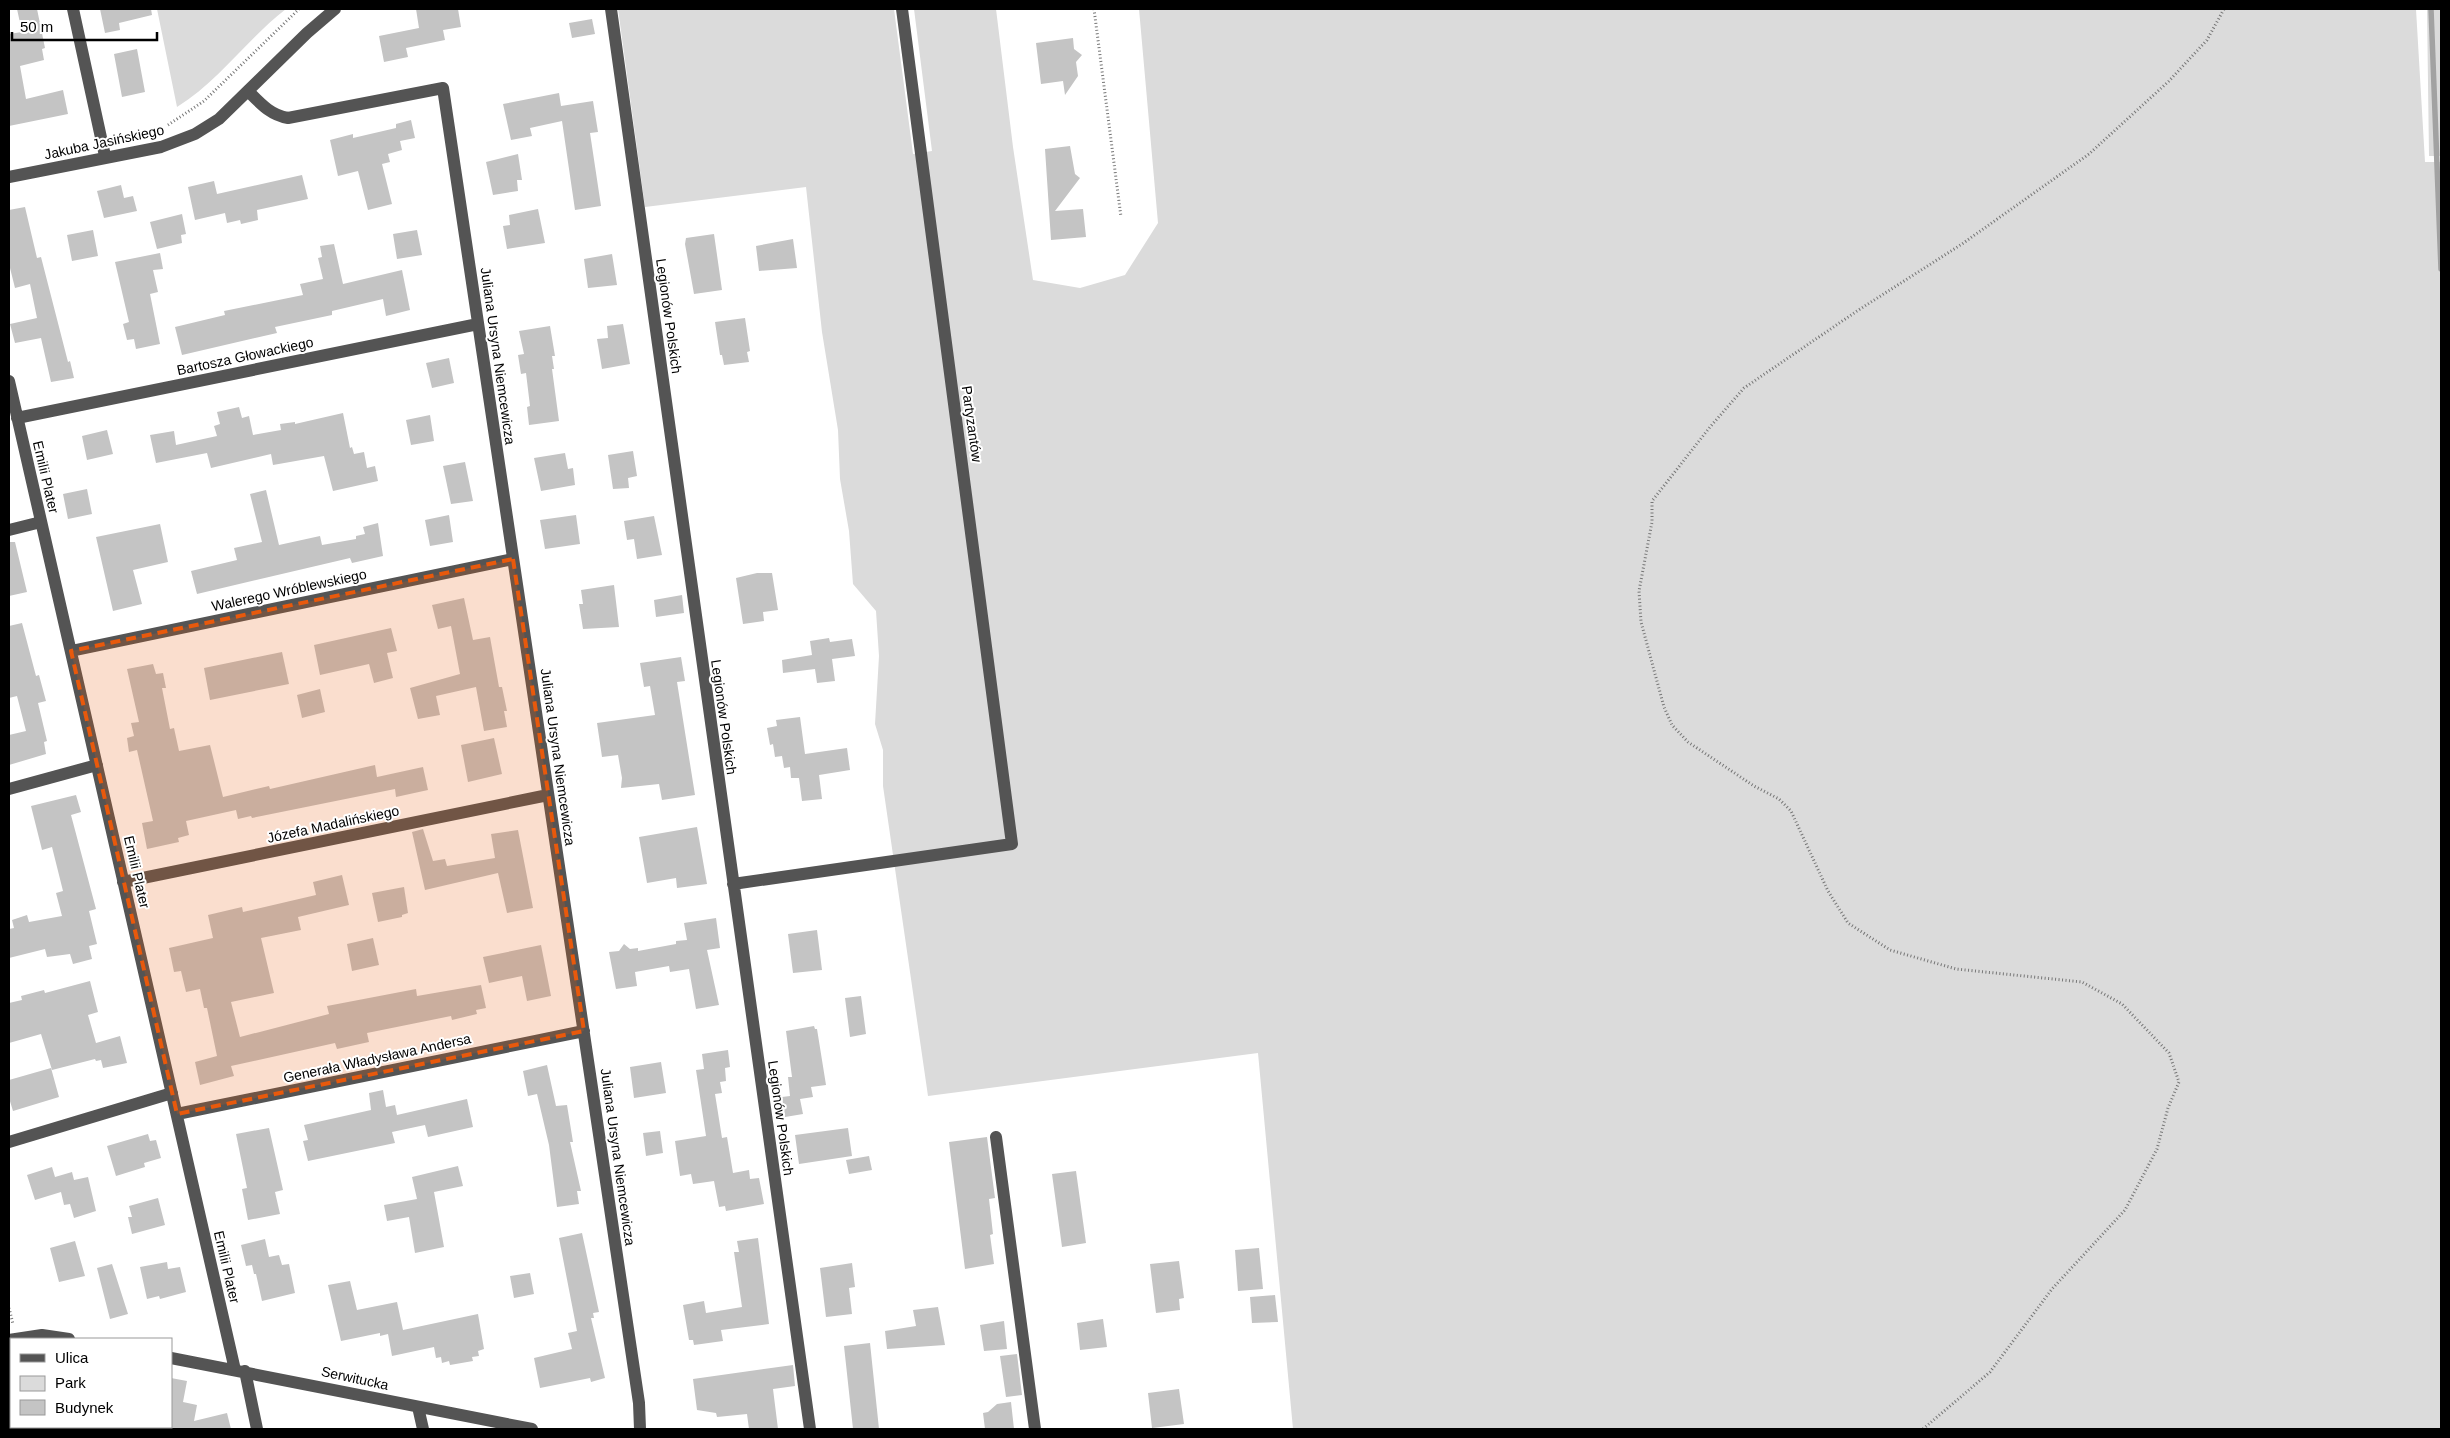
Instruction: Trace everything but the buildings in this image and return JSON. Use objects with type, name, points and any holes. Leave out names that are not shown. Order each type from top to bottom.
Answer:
[{"type":"street","points":[[74,9],[105,156]]},
{"type":"street","name":"Jakuba Jasińskiego","points":[[9,177],[105,156],[161,147],[195,134],[219,119],[306,33],[335,9]]},
{"type":"street","name":"Legionów Polskich","points":[[611,9],[810,1429]]},
{"type":"street","name":"Partyzantów","points":[[733,884],[1012,844],[902,9]]},
{"type":"street","name":"Juliana Ursyna Niemcewicza","points":[[248,91],[268,110],[277,116],[288,118],[443,88],[638,1393],[640,1429]]},
{"type":"street","name":"Bartosza Głowackiego","points":[[17,418],[478,324]]},
{"type":"street","name":"Emilii Plater","points":[[9,381],[172,1093],[240,1370],[257,1429]]},
{"type":"street","points":[[9,530],[41,522]]},
{"type":"street","name":"Walerego Wróblewskiego","points":[[71,651],[513,559]]},
{"type":"street","points":[[9,788],[97,766]]},
{"type":"street","name":"Józefa Madalińskiego","points":[[124,882],[548,795]]},
{"type":"street","name":"Generała Władysława Andersa","points":[[177,1114],[584,1032]]},
{"type":"street","points":[[9,1142],[172,1093]]},
{"type":"street","points":[[996,1137],[1035,1429]]},
{"type":"street","points":[[22,1338],[42,1335],[62,1338]]},
{"type":"street","name":"Serwitucka","points":[[172,1358],[240,1370],[532,1429]]},
{"type":"street","points":[[418,1407],[423,1429]]},
{"type":"path","points":[[166,126],[204,101],[299,9]]},
{"type":"path","points":[[1094,9],[1121,217]]},
{"type":"path","points":[[1923,1429],[1990,1372],[2052,1289],[2125,1210],[2157,1149],[2168,1108],[2179,1082],[2169,1053],[2122,1004],[2082,982],[1956,969],[1890,950],[1848,922],[1828,891],[1791,811],[1779,799],[1754,786],[1688,742],[1672,725],[1664,707],[1642,622],[1639,591],[1652,522],[1652,501],[1710,427],[1744,388],[1857,311],[1962,244],[2089,154],[2169,81],[2207,40],[2224,9]]},
{"type":"path","points":[[9,1308],[10,1314]]},
{"type":"highlighted area","points":[[513,559],[584,1031],[177,1114],[71,651]]},
{"type":"green space","points":[[157,9],[286,9],[258,33],[206,85],[177,107]]},
{"type":"green space","points":[[618,9],[894,9],[913,154],[932,151],[914,9],[996,9],[1013,147],[1033,280],[1080,288],[1125,275],[1158,223],[1139,9],[2416,9],[2425,162],[2441,162],[2441,1429],[1293,1429],[1258,1053],[928,1096],[883,786],[883,750],[875,724],[879,656],[876,611],[853,584],[849,531],[840,479],[838,430],[822,332],[806,187],[645,207]]},
{"type":"green space","points":[[2427,9],[2441,9],[2441,156],[2429,156]]},
{"type":"waterway","points":[[2431,9],[2441,269]]}]
